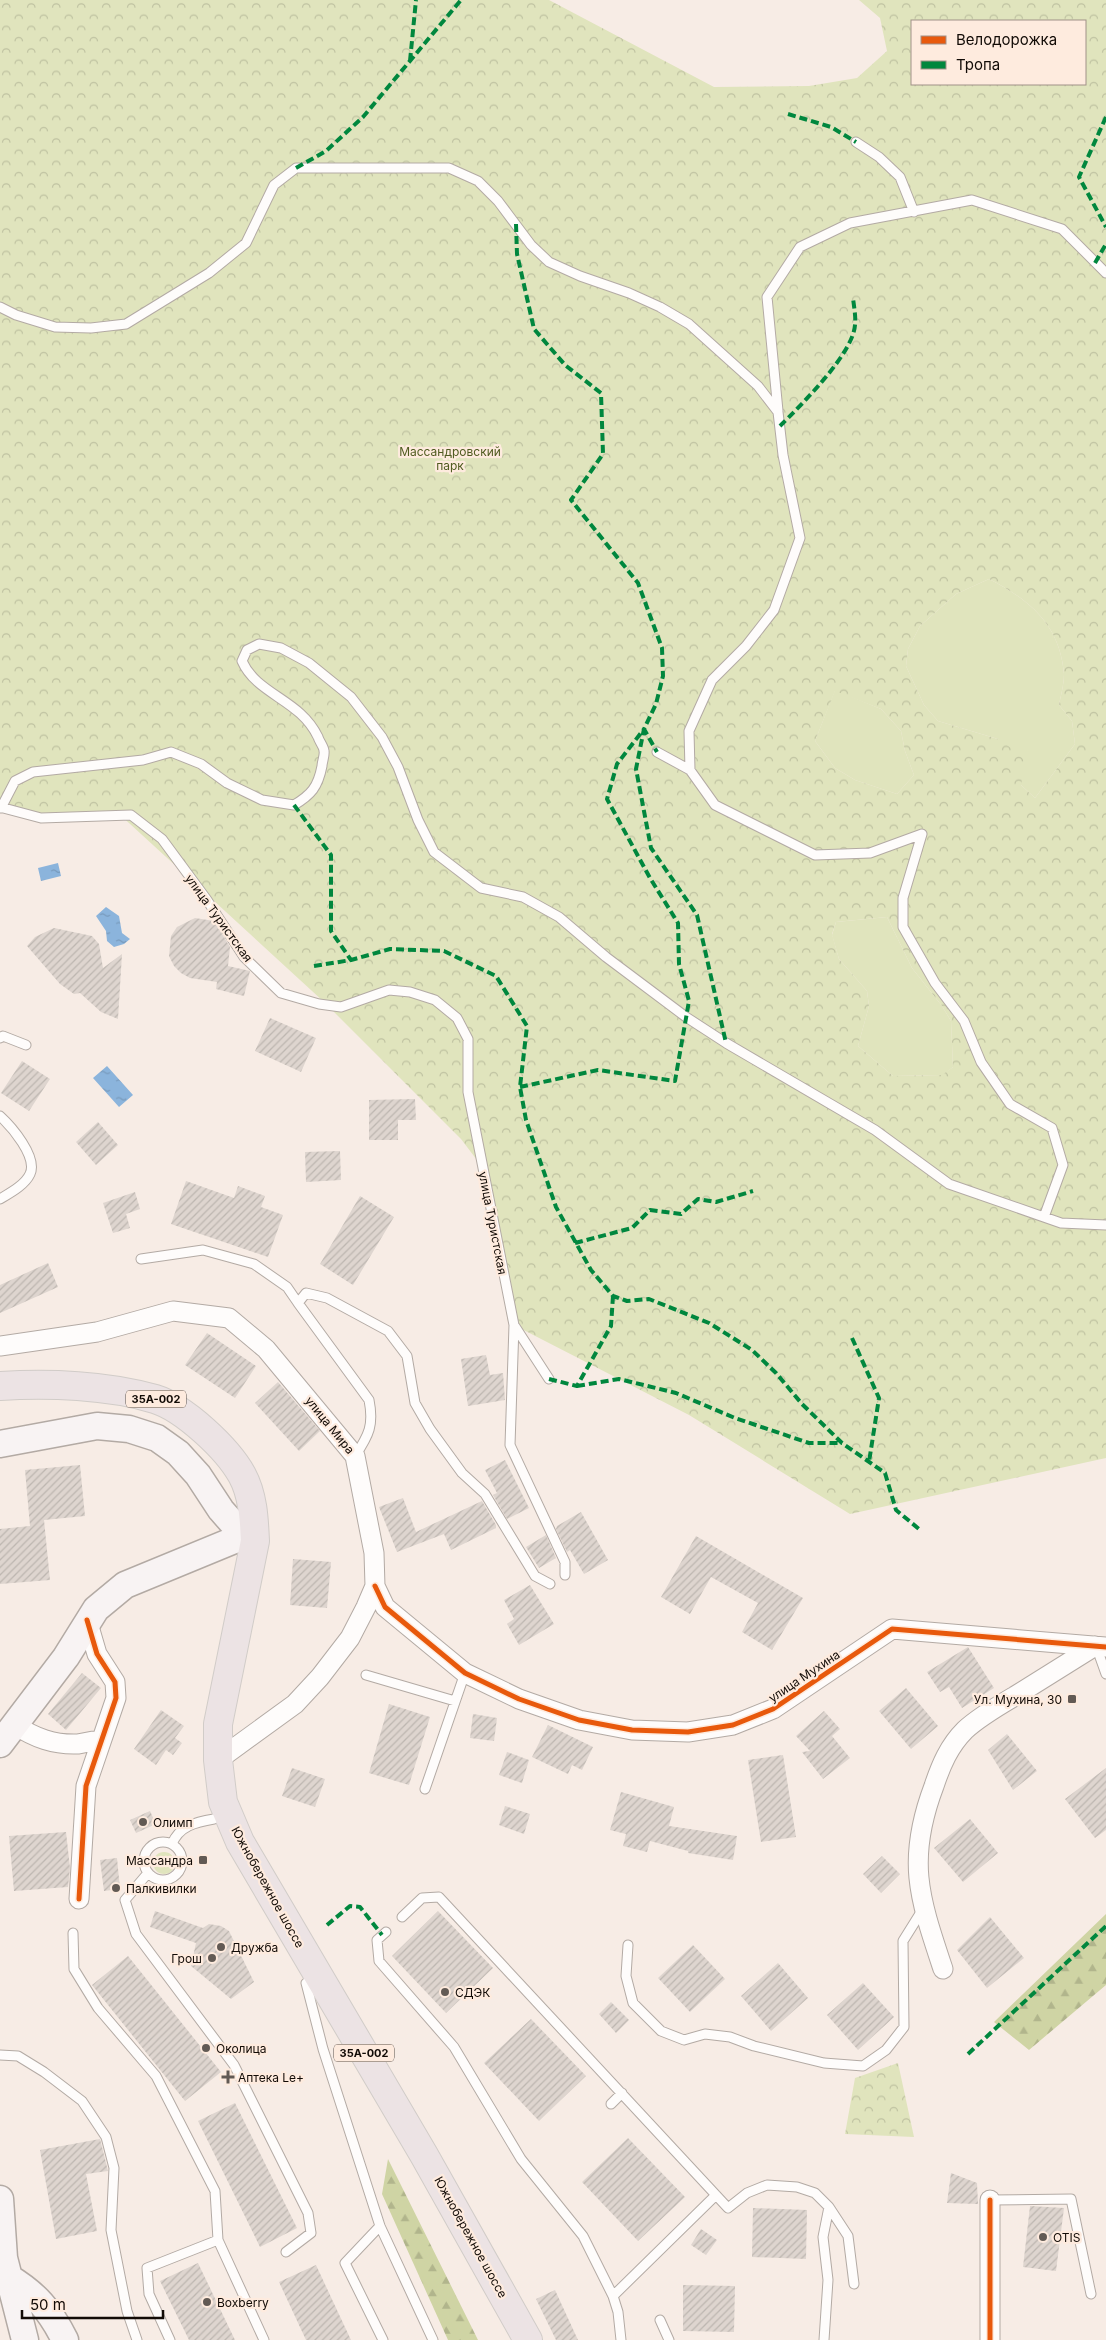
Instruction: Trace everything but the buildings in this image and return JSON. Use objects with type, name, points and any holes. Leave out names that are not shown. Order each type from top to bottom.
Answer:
[{"type":"highway","name":"Южнобережное шоссе","points":[[0,1386],[69,1387],[124,1392],[156,1399],[186,1416],[210,1436],[242,1475],[254,1514],[255,1542],[218,1724],[218,1760],[223,1802],[240,1842],[424,2155],[528,2340]]},
{"type":"highway","name":"Южнобережное шоссе","points":[[0,1404],[103,1404],[137,1408],[160,1417],[199,1442],[230,1477],[240,1494],[244,1510],[244,1536],[237,1584],[205,1727],[203,1759],[206,1801],[226,1846],[513,2340]]},
{"type":"main road","points":[[0,1444],[97,1426],[129,1429],[157,1438],[178,1453],[198,1475],[220,1510],[244,1536],[125,1586],[96,1609],[66,1656],[8,1735]]},
{"type":"main road","points":[[0,2199],[4,2267],[25,2340]]},
{"type":"main road","points":[[4,2267],[30,2290],[46,2308],[65,2340]]},
{"type":"street","name":"улица Мира","points":[[0,1346],[97,1332],[174,1311],[229,1318],[266,1348],[355,1456],[374,1553],[375,1586],[350,1638],[320,1677],[295,1704],[218,1760]]},
{"type":"street","name":"улица Мухина","points":[[375,1586],[384,1607],[465,1673],[519,1699],[578,1720],[632,1730],[688,1732],[733,1724],[773,1709],[892,1629],[1101,1646]]},
{"type":"street","points":[[79,1899],[86,1786],[116,1698],[113,1676],[97,1654],[88,1620]]},
{"type":"street","points":[[943,1969],[923,1909],[918,1867],[918,1838],[926,1807],[949,1749],[966,1730],[989,1712],[1101,1646]]},
{"type":"street","points":[[8,1735],[51,1742],[79,1744],[101,1741]]},
{"type":"street","points":[[990,2200],[990,2340]]},
{"type":"lane","points":[[856,142],[879,156],[900,177],[914,212]]},
{"type":"lane","points":[[0,307],[16,315],[55,327],[91,328],[126,324],[209,273],[246,243],[274,186],[296,168],[449,168],[478,181],[498,201],[531,245],[549,262],[580,276],[630,293],[660,306],[688,324],[758,386],[778,412]]},
{"type":"lane","points":[[690,770],[689,731],[712,680],[746,646],[774,610],[800,538],[783,455],[767,297],[800,246],[850,223],[972,200],[1062,230],[1106,273]]},
{"type":"lane","points":[[0,808],[15,781],[33,772],[143,760],[171,752],[201,764],[227,783],[262,800],[294,805],[312,794],[321,773],[324,751],[316,732],[301,714],[283,698],[261,686],[246,671],[242,661],[247,650],[259,644],[281,648],[309,663],[351,696],[382,737],[398,767],[418,820],[434,852],[480,888],[523,897],[559,918],[606,957],[686,1017],[726,1043],[875,1130],[949,1184],[1061,1223],[1106,1225]]},
{"type":"lane","points":[[657,752],[690,770],[715,804],[815,855],[870,853],[922,834],[903,898],[903,928],[935,983],[964,1021],[981,1062],[1010,1104],[1052,1128],[1063,1165],[1044,1217]]},
{"type":"lane","name":"улица Туристская","points":[[0,808],[40,818],[131,816],[162,839],[207,900],[244,957],[281,993],[319,1004],[341,1006],[389,990],[410,992],[435,1000],[457,1018],[468,1039],[468,1092],[514,1325]]},
{"type":"lane","points":[[0,1038],[3,1036],[26,1045]]},
{"type":"lane","points":[[0,1116],[15,1129],[32,1164],[30,1174],[20,1186],[0,1199]]},
{"type":"lane","points":[[141,1259],[204,1250],[254,1264],[287,1288],[369,1400],[373,1419],[366,1440],[355,1456]]},
{"type":"lane","points":[[298,1303],[306,1293],[326,1298],[388,1331],[407,1356],[415,1403],[430,1429],[462,1473],[485,1494],[535,1576],[550,1584]]},
{"type":"lane","points":[[514,1325],[549,1379]]},
{"type":"lane","points":[[514,1325],[510,1446],[565,1562],[564,1575]]},
{"type":"lane","points":[[1101,1646],[1106,1674]]},
{"type":"lane","points":[[425,1789],[465,1673]]},
{"type":"lane","points":[[366,1675],[455,1701]]},
{"type":"lane","points":[[172,1844],[176,1834],[193,1823],[214,1819]]},
{"type":"lane","points":[[159,1842],[172,1844],[180,1853],[182,1865],[176,1876],[170,1879],[158,1880],[148,1872],[144,1860],[148,1849],[159,1842]]},
{"type":"lane","points":[[148,1872],[125,1900],[136,1934],[234,2065],[308,2213],[311,2233],[286,2252]]},
{"type":"lane","points":[[402,1917],[422,1898],[439,1897],[728,2208],[747,2193],[767,2185],[797,2187],[815,2193],[829,2207],[848,2236],[854,2284]]},
{"type":"lane","points":[[628,1945],[626,1976],[633,2003],[661,2031],[684,2040],[705,2034],[730,2037],[758,2047],[824,2064],[863,2066],[886,2050],[904,2027],[903,1940],[923,1909]]},
{"type":"lane","points":[[386,1932],[376,1940],[379,1960],[454,2047],[521,2159],[583,2236],[613,2296],[618,2312],[621,2340]]},
{"type":"lane","points":[[73,1933],[74,1969],[98,2008],[156,2076],[215,2191],[218,2240],[264,2340]]},
{"type":"lane","points":[[306,1983],[323,2049],[380,2226],[432,2340]]},
{"type":"lane","points":[[0,2055],[18,2056],[44,2072],[82,2101],[106,2138],[114,2168],[111,2230],[127,2311],[137,2340]]},
{"type":"lane","points":[[611,2104],[622,2093]]},
{"type":"lane","points":[[613,2296],[716,2195]]},
{"type":"lane","points":[[990,2200],[1071,2199],[1091,2294]]},
{"type":"lane","points":[[824,2340],[828,2280],[823,2237],[829,2207]]},
{"type":"lane","points":[[380,2226],[345,2263],[383,2340]]},
{"type":"lane","points":[[170,2340],[149,2294],[147,2268],[218,2240]]},
{"type":"lane","points":[[660,2320],[669,2340]]},
{"type":"green space","name":"Массандровский парк","points":[[0,0],[549,0],[714,87],[809,86],[857,78],[887,51],[880,18],[859,0],[1106,0],[1106,1458],[850,1514],[689,1415],[508,1322],[483,1168],[461,1139],[324,1002],[117,812],[15,814],[0,803]],"holes":[[[989,579],[1030,605],[1049,628],[1061,657],[1064,674],[1059,705],[1072,721],[1075,744],[1035,798],[1021,785],[1026,758],[998,739],[938,721],[924,705],[906,666],[908,649],[920,626],[956,594]],[[835,691],[881,709],[901,731],[905,751],[914,775],[897,794],[855,780],[835,768],[815,741]],[[887,917],[912,968],[942,1006],[951,1021],[953,1067],[942,1075],[893,1076],[858,1046],[869,1006],[867,991],[839,959],[832,934],[836,922]]]},
{"type":"green space","points":[[989,579],[1030,605],[1049,628],[1061,657],[1064,678],[1059,705],[1072,721],[1075,744],[1035,798],[1021,785],[998,739],[938,721],[924,705],[906,666],[908,649],[920,626],[956,594]]},
{"type":"green space","points":[[835,690],[881,709],[901,731],[905,751],[914,775],[897,794],[855,780],[835,768],[815,741]]},
{"type":"green space","points":[[887,917],[912,968],[942,1006],[951,1021],[953,1067],[943,1075],[893,1076],[858,1046],[869,1006],[867,991],[839,959],[832,935],[836,922]]},
{"type":"green space","points":[[164,1852],[172,1855],[175,1863],[172,1871],[164,1874],[156,1871],[153,1863],[156,1855]]},
{"type":"green space","points":[[1106,1914],[1106,1985],[1029,2050],[994,2022]]},
{"type":"green space","points":[[898,2063],[914,2137],[845,2134],[855,2078]]},
{"type":"green space","points":[[388,2159],[478,2340],[448,2340],[382,2194]]},
{"type":"water","points":[[58,863],[61,876],[41,881],[38,868]]},
{"type":"water","points":[[106,907],[119,916],[122,933],[130,939],[124,944],[114,947],[107,941],[106,931],[96,916]]},
{"type":"water","points":[[107,1066],[133,1095],[119,1107],[93,1078]]},
{"type":"marked path","points":[[410,61],[416,0]]},
{"type":"marked path","points":[[296,168],[326,151],[363,117],[461,0]]},
{"type":"marked path","points":[[788,114],[831,127],[856,142]]},
{"type":"marked path","points":[[1106,117],[1079,177],[1106,227]]},
{"type":"marked path","points":[[516,224],[517,254],[534,329],[565,365],[601,393],[603,454],[571,500],[638,583],[662,648],[663,676],[656,704],[644,729],[636,769],[651,848],[697,915],[726,1043]]},
{"type":"marked path","points":[[1095,263],[1106,244]]},
{"type":"marked path","points":[[780,426],[825,378],[845,350],[852,337],[855,325],[853,298]]},
{"type":"marked path","points":[[520,1087],[598,1070],[675,1081],[689,1001],[679,964],[678,923],[650,878],[607,799],[617,764],[644,729],[657,752]]},
{"type":"marked path","points":[[294,805],[331,855],[331,931],[351,960]]},
{"type":"marked path","points":[[314,966],[351,960],[390,949],[444,951],[496,976],[527,1026],[520,1087],[526,1120],[556,1207],[591,1270],[613,1296],[627,1301],[649,1299],[709,1323],[752,1350],[776,1373],[802,1404],[842,1443],[885,1473],[896,1510],[919,1529]]},
{"type":"marked path","points":[[575,1243],[632,1228],[650,1210],[681,1214],[698,1199],[716,1202],[753,1191]]},
{"type":"marked path","points":[[549,1379],[577,1386],[611,1326],[613,1296]]},
{"type":"marked path","points":[[852,1338],[879,1398],[869,1462]]},
{"type":"marked path","points":[[577,1386],[619,1379],[676,1393],[735,1418],[809,1443],[842,1443]]},
{"type":"marked path","points":[[327,1925],[350,1906],[360,1907],[382,1935]]},
{"type":"marked path","points":[[968,2054],[1106,1926]]},
{"type":"cycle path","points":[[375,1586],[385,1607],[465,1673],[519,1699],[579,1720],[632,1730],[688,1732],[733,1725],[773,1709],[892,1629],[1106,1647]]},
{"type":"cycle path","points":[[79,1899],[86,1786],[116,1698],[115,1682],[97,1654],[87,1620]]},
{"type":"cycle path","points":[[990,2200],[990,2340]]},
{"type":"place","name":"Ул. Мухина, 30","points":[[1072,1699]]},
{"type":"place","name":"Олимп","points":[[143,1822]]},
{"type":"place","name":"Массандра","points":[[203,1860]]},
{"type":"place","name":"Палкивилки","points":[[116,1888]]},
{"type":"place","name":"Дружба","points":[[221,1947]]},
{"type":"place","name":"Грош","points":[[212,1958]]},
{"type":"place","name":"СДЭК","points":[[445,1992]]},
{"type":"place","name":"Околица","points":[[206,2048]]},
{"type":"place","name":"Аптека Le+","points":[[228,2077]]},
{"type":"place","name":"OTIS","points":[[1043,2237]]},
{"type":"place","name":"Boxberry","points":[[207,2302]]}]
